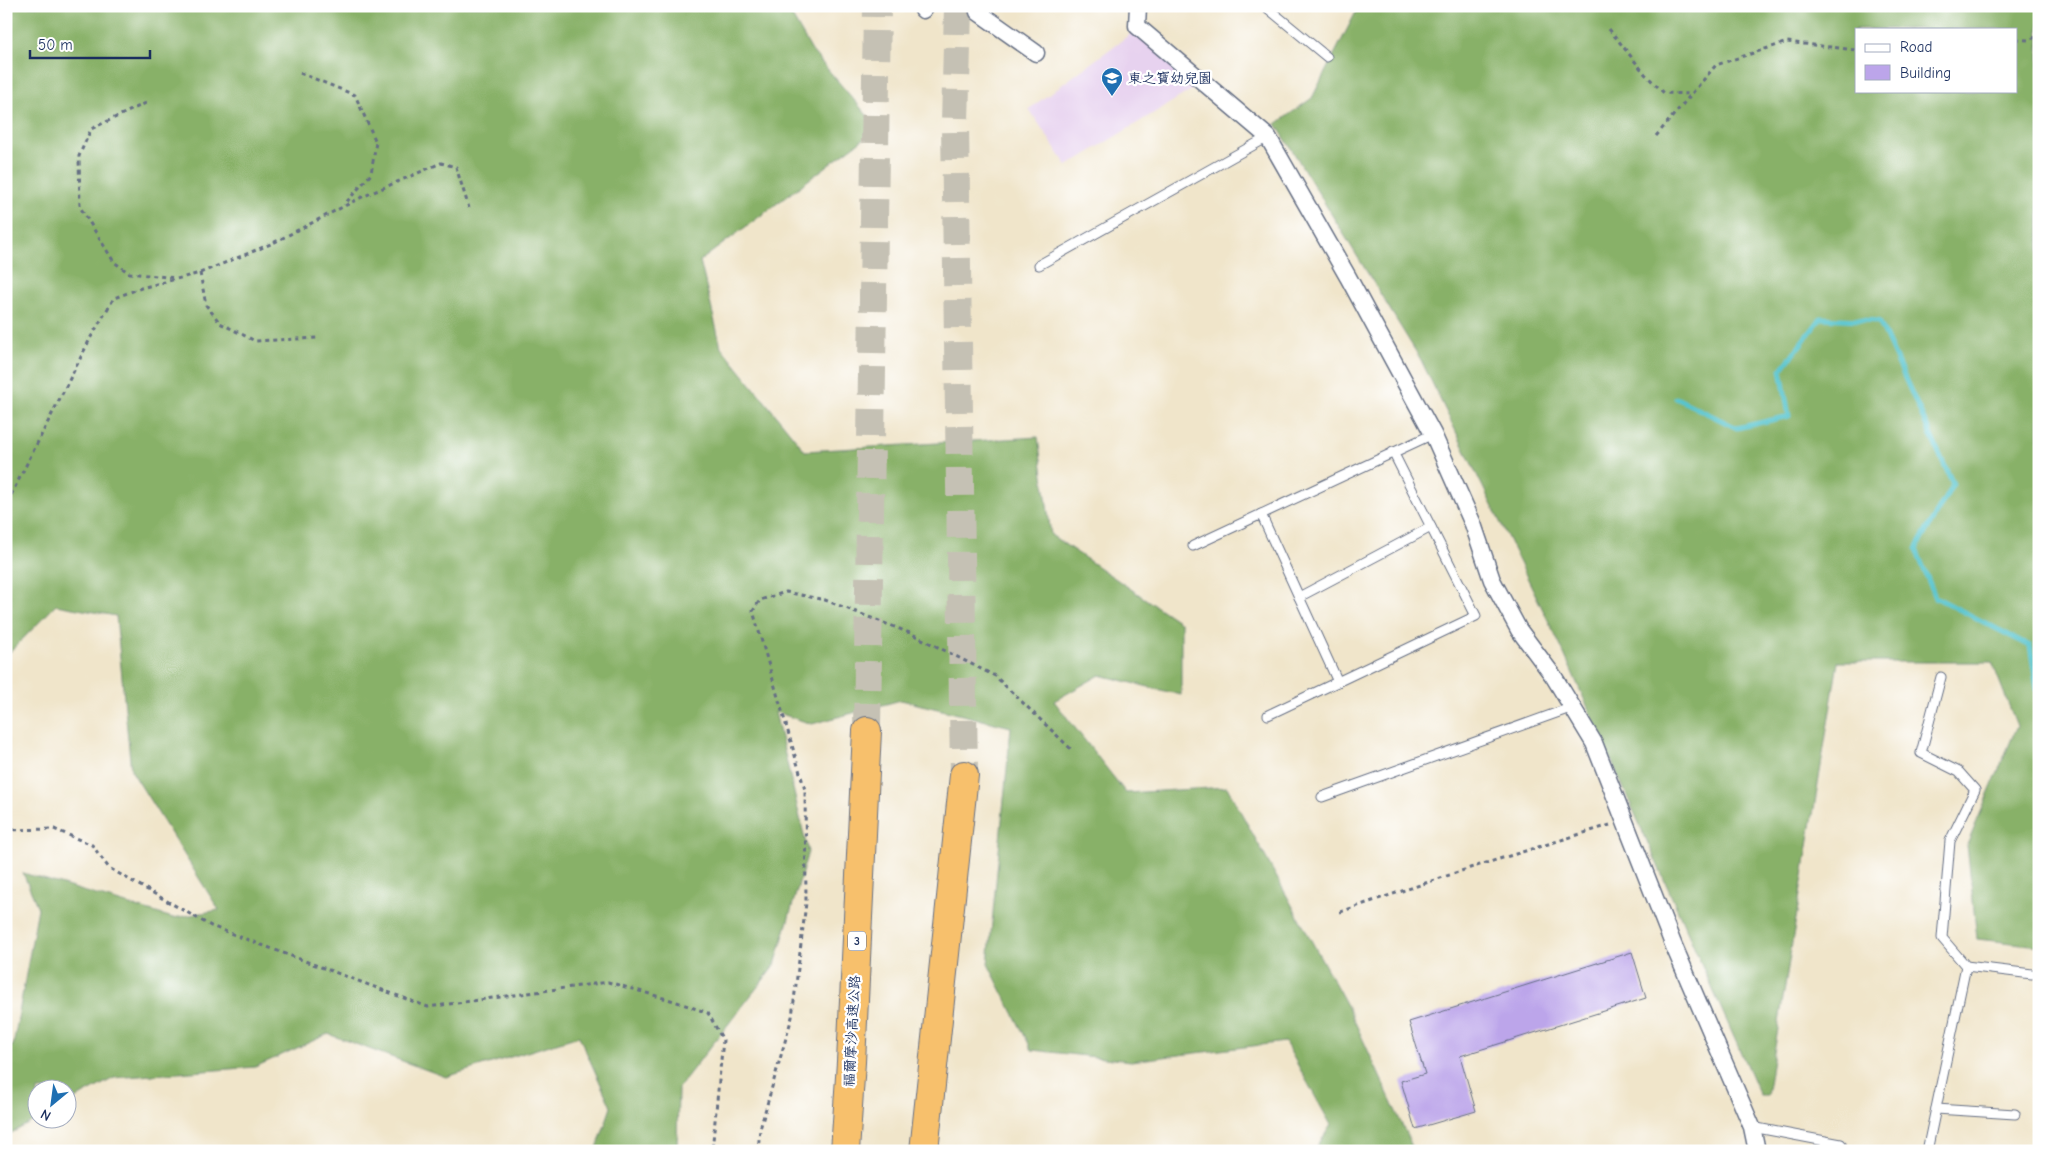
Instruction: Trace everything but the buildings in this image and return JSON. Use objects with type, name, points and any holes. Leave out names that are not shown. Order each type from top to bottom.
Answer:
[{"type":"highway","name":"福爾摩沙高速公路","points":[[845,1151],[867,731]]},
{"type":"highway","points":[[924,1151],[964,774]]},
{"type":"street","points":[[982,6],[978,12],[1036,53]]},
{"type":"street","points":[[1138,6],[1137,26],[1268,137],[1348,277],[1432,434],[1473,524],[1492,580],[1519,630],[1554,677],[1594,743],[1673,944],[1752,1127],[1757,1151]]},
{"type":"lane","points":[[1265,6],[1327,57]]},
{"type":"lane","points":[[1039,265],[1268,137]]},
{"type":"lane","points":[[1194,546],[1432,434]]},
{"type":"lane","points":[[1268,715],[1476,616],[1393,452]]},
{"type":"lane","points":[[1261,514],[1338,682]]},
{"type":"lane","points":[[1299,597],[1431,527]]},
{"type":"lane","points":[[1941,677],[1920,753],[1959,772],[1975,790],[1950,841],[1942,938],[1966,966],[2032,974]]},
{"type":"lane","points":[[1322,797],[1573,707]]},
{"type":"lane","points":[[1927,1151],[1966,966]]},
{"type":"lane","points":[[1936,1109],[2015,1114]]},
{"type":"lane","points":[[1752,1127],[1841,1144]]},
{"type":"path","points":[[1609,29],[1645,74],[1664,93],[1692,94]]},
{"type":"path","points":[[2018,39],[2028,40],[2039,36]]},
{"type":"path","points":[[1656,136],[1716,65],[1787,42],[1855,50]]},
{"type":"path","points":[[300,73],[355,95],[376,142],[371,174],[342,207]]},
{"type":"path","points":[[146,103],[91,130],[79,156],[80,208],[114,262],[129,273],[178,279]]},
{"type":"path","points":[[6,510],[12,493],[114,298],[200,273],[270,244],[342,207],[441,163],[456,166],[469,208]]},
{"type":"path","points":[[200,273],[206,305],[220,323],[255,340],[318,338]]},
{"type":"path","points":[[758,1151],[760,1129],[792,1016],[806,902],[805,790],[754,611],[760,600],[786,592],[825,600],[910,633],[995,676],[1071,749]]},
{"type":"path","points":[[1340,912],[1470,868],[1625,820]]},
{"type":"path","points":[[6,830],[54,829],[92,845],[109,868],[212,926],[428,1008],[608,982],[708,1013],[722,1040],[712,1151]]},
{"type":"shaded area","name":"東之寶幼兒園","points":[[1133,32],[1198,86],[1067,166],[1029,109]]},
{"type":"green space","points":[[6,6],[786,6],[812,51],[878,128],[700,261],[721,347],[805,451],[1038,437],[1051,535],[1181,623],[1181,695],[1100,675],[1054,701],[1126,793],[1227,787],[1349,1009],[1414,1151],[1314,1151],[1331,1125],[1285,1042],[1131,1061],[1032,1050],[988,964],[1011,727],[901,700],[812,724],[775,712],[808,852],[775,965],[678,1088],[677,1151],[596,1151],[611,1107],[579,1036],[446,1077],[328,1034],[255,1067],[114,1078],[78,1098],[78,1080],[28,1080],[28,1124],[6,1136],[6,1046],[13,1046],[38,908],[23,873],[173,918],[219,910],[131,770],[116,616],[56,605],[6,656]]},
{"type":"green space","points":[[1359,6],[2039,6],[2039,946],[1977,939],[1967,845],[2017,726],[1992,662],[1838,662],[1767,1096],[1760,1096],[1561,647],[1421,360],[1276,124],[1312,98]]},
{"type":"waterway","points":[[1676,398],[1737,428],[1789,416],[1781,370],[1821,318],[1879,321],[1953,484],[1916,549],[1935,597],[2030,646],[2039,701]]},
{"type":"tunnel","points":[[867,731],[877,6]]},
{"type":"tunnel","points":[[958,6],[955,123],[964,775]]},
{"type":"place","name":"東之寶幼兒園","points":[[1112,97]]}]
